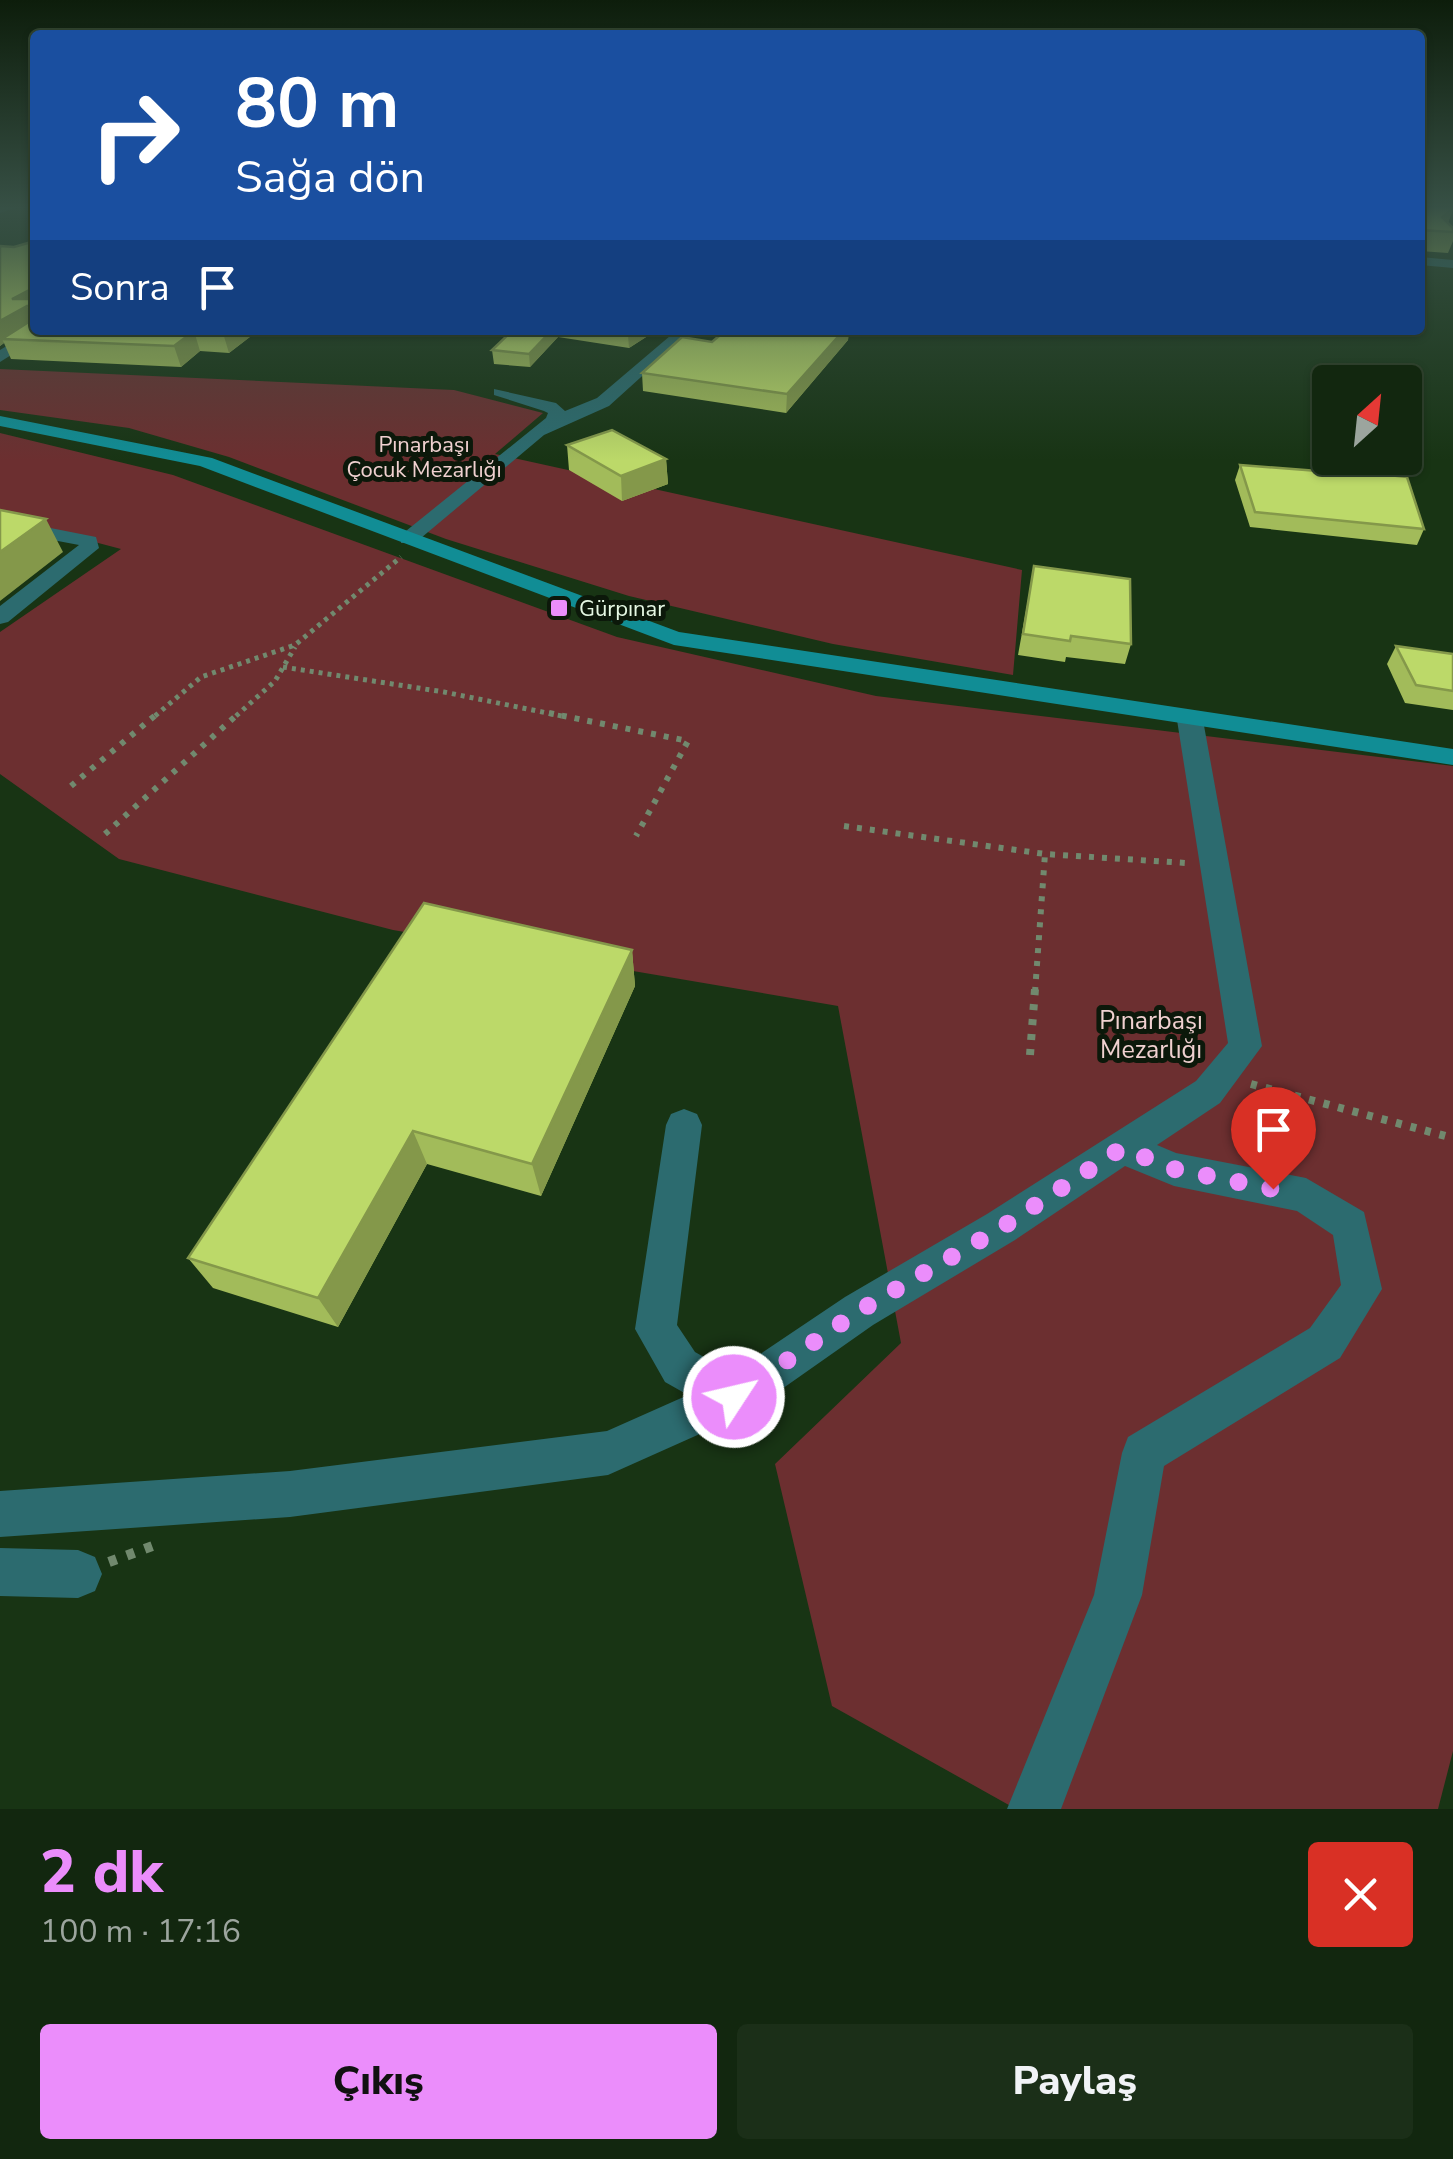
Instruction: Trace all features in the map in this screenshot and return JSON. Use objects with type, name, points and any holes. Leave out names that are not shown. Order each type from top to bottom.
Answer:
[{"type":"main road","points":[[0,421],[206,462],[674,638],[1453,758]]},
{"type":"street","points":[[0,357],[36,335]]},
{"type":"street","points":[[413,541],[554,420],[603,402],[680,335]]},
{"type":"street","points":[[500,392],[550,407],[558,412],[554,420]]},
{"type":"street","points":[[0,524],[89,541],[89,548],[0,618]]},
{"type":"street","points":[[0,1514],[290,1494],[608,1454],[734,1397],[859,1311],[1001,1228],[1208,1092],[1244,1046],[1190,720]]},
{"type":"street","points":[[684,1125],[656,1329],[680,1367],[734,1397]]},
{"type":"street","points":[[1034,1809],[1118,1595],[1144,1452],[1324,1342],[1362,1289],[1350,1225],[1306,1196],[1174,1169],[1122,1148]]},
{"type":"street","points":[[0,1572],[78,1574]]},
{"type":"path","points":[[105,834],[275,681],[296,646],[413,541]]},
{"type":"path","points":[[71,786],[201,677],[296,646]]},
{"type":"path","points":[[283,667],[444,692],[688,741],[636,836]]},
{"type":"path","points":[[844,826],[1045,854],[1212,864]]},
{"type":"path","points":[[1030,1054],[1045,854]]},
{"type":"path","points":[[1220,1076],[1453,1138]]},
{"type":"path","points":[[78,1574],[166,1540]]},
{"type":"green space","name":"Pınarbaşı Çocuk Mezarlığı","points":[[0,369],[454,390],[543,413],[495,454],[1022,570],[1013,675],[833,644],[629,596],[446,539],[229,457],[129,428],[0,410]]},
{"type":"green space","name":"Pınarbaşı Mezarlığı","points":[[0,433],[173,475],[617,637],[876,696],[1453,766],[1453,1751],[1438,1809],[1016,1809],[832,1706],[775,1464],[901,1343],[838,1006],[393,930],[119,859],[0,774],[0,632],[121,549],[0,517]]},
{"type":"building","points":[[0,292],[25,292],[12,299],[30,299],[30,306],[0,321]]},
{"type":"building","points":[[30,321],[30,335],[189,335],[174,346],[2,339]]},
{"type":"building","points":[[508,335],[547,335],[529,354],[492,350]]},
{"type":"building","points":[[720,335],[840,335],[787,394],[642,373],[682,337],[712,342]]},
{"type":"building","points":[[612,430],[666,459],[621,476],[567,445]]},
{"type":"building","points":[[1240,465],[1312,471],[1312,475],[1388,475],[1407,477],[1424,529],[1255,512]]},
{"type":"building","points":[[0,510],[46,519],[0,552]]},
{"type":"building","points":[[1034,566],[1130,579],[1131,644],[1023,634]]},
{"type":"building","points":[[1396,646],[1453,654],[1453,691],[1416,685]]},
{"type":"building","points":[[424,903],[632,950],[532,1164],[413,1131],[318,1298],[188,1258]]},
{"type":"place","name":"Gürpınar","points":[[559,608]]},
{"type":"route","points":[[734,1397],[859,1311],[1001,1228],[1122,1148],[1174,1169],[1273,1189]]}]
